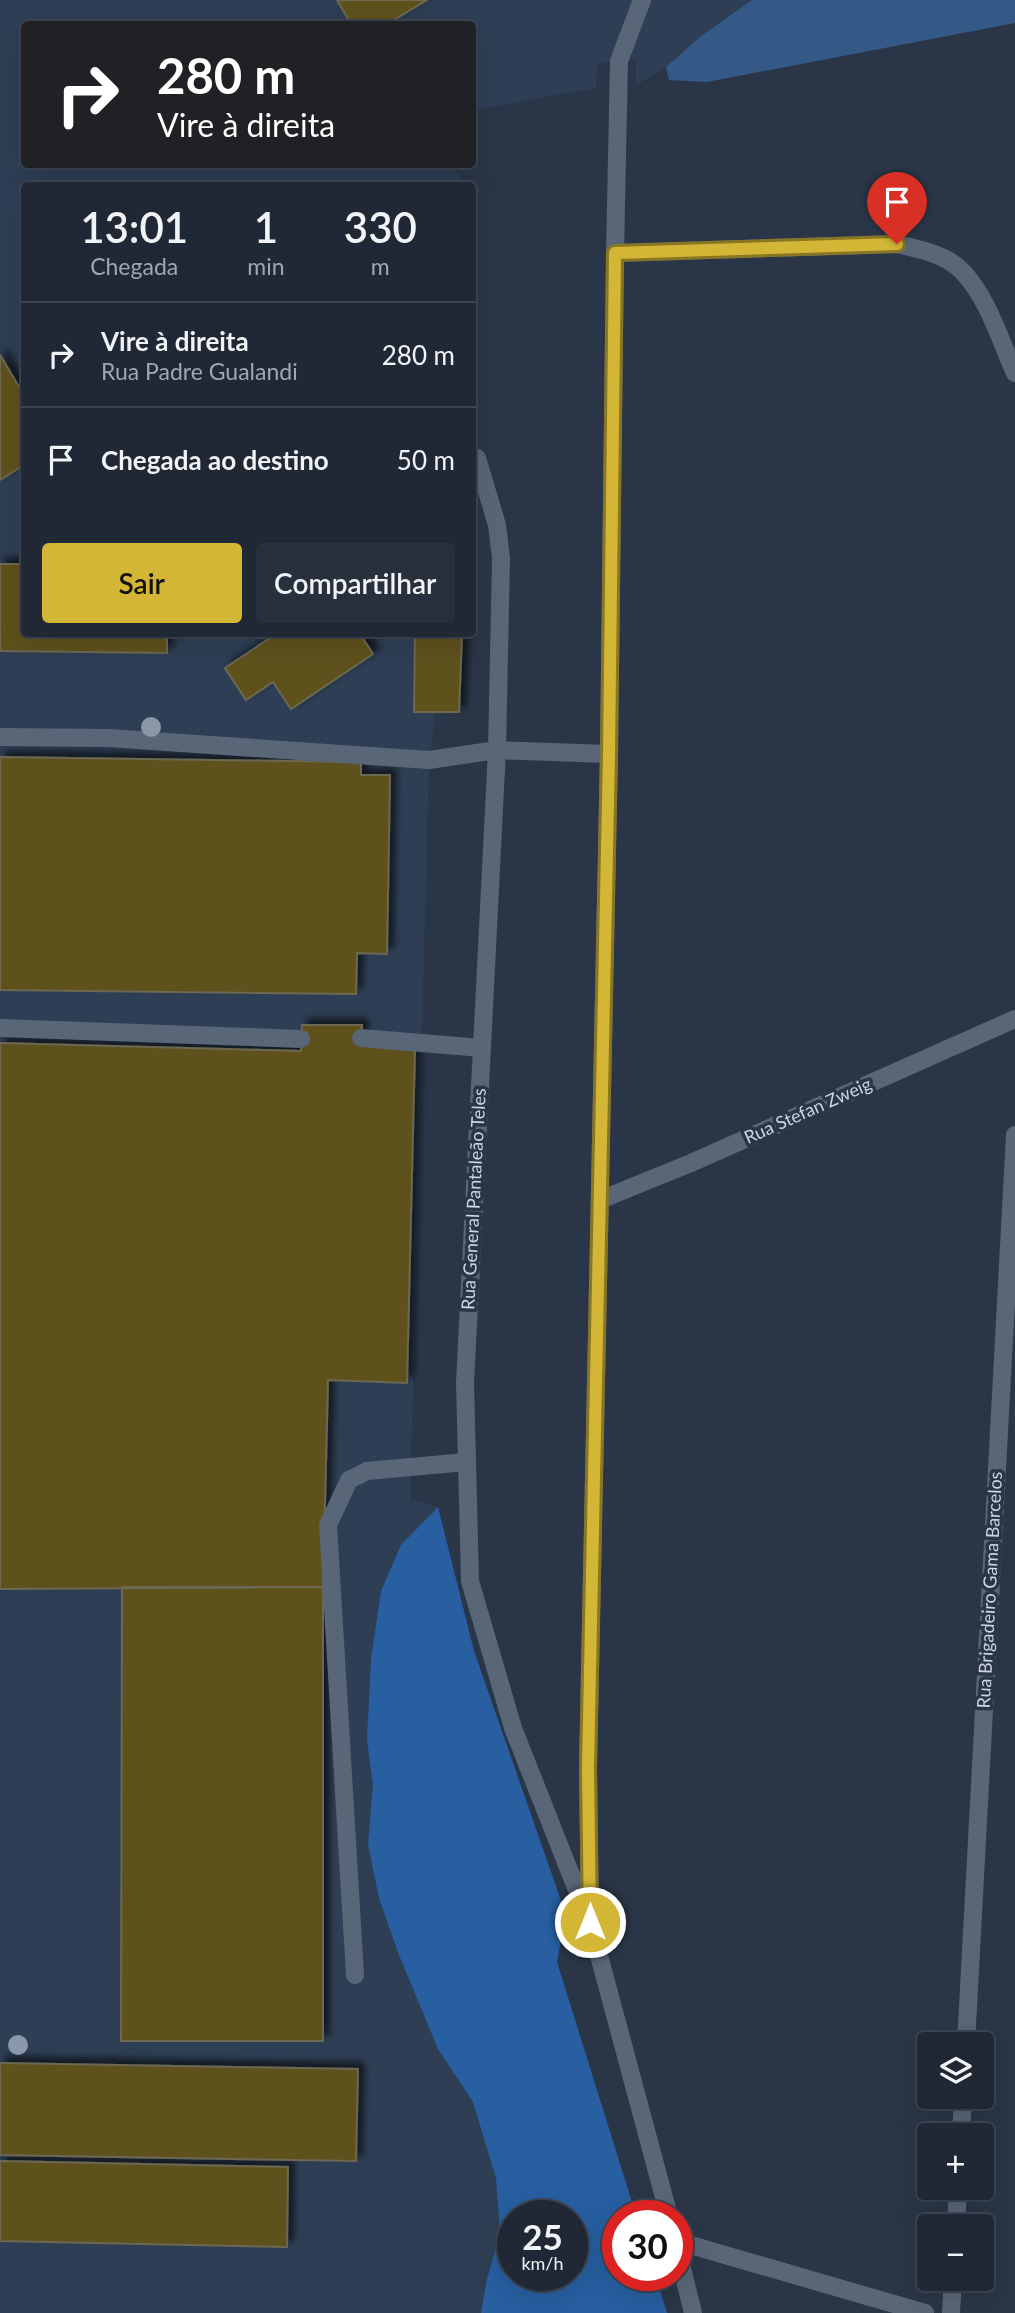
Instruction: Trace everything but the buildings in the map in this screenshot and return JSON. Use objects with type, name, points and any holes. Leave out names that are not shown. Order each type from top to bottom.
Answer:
[{"type":"street","points":[[642,0],[619,61],[609,754],[589,1754],[590,1922],[665,2200]]},
{"type":"street","points":[[615,253],[897,244],[929,252],[961,270],[983,303],[1015,373]]},
{"type":"street","name":"Rua General Pantaleão Teles","points":[[477,458],[497,525],[501,558],[497,750],[465,1383],[470,1581],[513,1728],[590,1922]]},
{"type":"street","points":[[0,737],[109,738],[429,760],[497,750],[609,754]]},
{"type":"street","name":"Rua Stefan Zweig","points":[[600,1200],[691,1163],[1015,1019]]},
{"type":"street","points":[[0,1028],[301,1039]]},
{"type":"street","points":[[361,1038],[482,1048]]},
{"type":"street","name":"Rua Brigadeiro Gama Barcelos","points":[[967,2032],[1015,1135]]},
{"type":"street","points":[[355,1975],[328,1525],[349,1480],[367,1471],[466,1462]]},
{"type":"street","points":[[693,2246],[925,2313]]},
{"type":"street","points":[[688,2291],[693,2313]]},
{"type":"street","points":[[951,2313],[952,2291]]},
{"type":"shaded area","points":[[0,0],[752,0],[701,36],[666,67],[636,85],[636,59],[597,64],[596,88],[476,109],[476,21],[21,21],[21,168],[454,168],[462,182],[21,182],[21,637],[462,637],[459,712],[435,714],[429,760],[410,1500],[438,1507],[474,1651],[566,1915],[557,1962],[631,2200],[602,2200],[602,2291],[660,2291],[667,2313],[0,2313]]},
{"type":"shaded area","points":[[752,0],[1015,0],[1015,23],[707,82],[669,80],[666,67],[701,36]]},
{"type":"shaded area","points":[[438,1507],[474,1651],[566,1915],[557,1962],[631,2200],[602,2200],[602,2291],[660,2291],[667,2313],[481,2313],[497,2244],[497,2291],[588,2291],[588,2200],[498,2200],[496,2178],[473,2102],[438,2049],[399,1955],[379,1898],[368,1844],[373,1785],[367,1740],[371,1659],[381,1591],[401,1545]]},
{"type":"route","points":[[590,1922],[588,1768],[609,754],[615,253],[897,244]]}]
